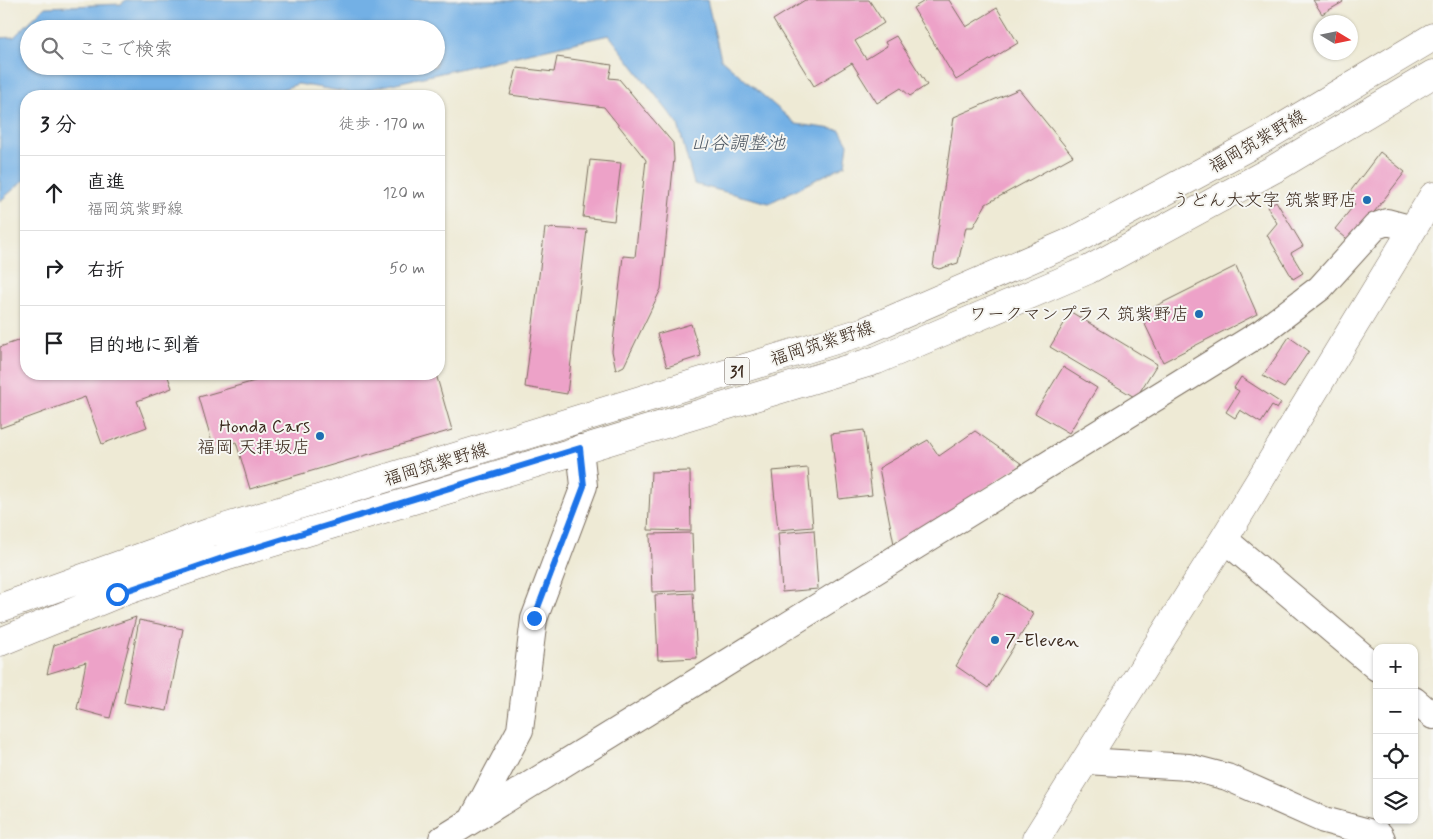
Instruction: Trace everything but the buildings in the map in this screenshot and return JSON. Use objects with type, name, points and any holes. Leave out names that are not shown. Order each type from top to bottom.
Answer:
[{"type":"main road","name":"福岡筑紫野線","points":[[0,608],[211,532],[864,331],[1075,240],[1261,140],[1433,37]]},
{"type":"main road","name":"福岡筑紫野線","points":[[0,642],[117,594],[228,556],[580,448],[877,360],[1088,270],[1274,169],[1433,74]]},
{"type":"main road","points":[[1036,839],[1224,539],[1433,196]]},
{"type":"street","points":[[442,839],[473,818],[841,594],[1262,332],[1320,288],[1376,226],[1387,222],[1413,229]]},
{"type":"street","points":[[473,818],[520,730],[534,618],[584,486],[580,448]]},
{"type":"street","points":[[1224,539],[1373,665]]},
{"type":"street","points":[[1418,703],[1433,716]]},
{"type":"street","points":[[1085,761],[1189,767],[1227,777],[1324,820],[1380,835],[1382,839]]},
{"type":"water","name":"山谷調整池","points":[[126,0],[707,0],[721,59],[796,124],[840,130],[848,144],[845,165],[769,203],[694,184],[678,124],[609,35],[445,72],[445,20],[32,20],[45,7],[121,4]]},
{"type":"water","name":"山谷調整池","points":[[20,31],[20,75],[432,75],[365,90],[334,90],[298,84],[280,90],[20,90],[20,184],[0,201],[0,38],[14,37]]},
{"type":"place","name":"うどん大文字 筑紫野店","points":[[1367,200]]},
{"type":"place","name":"ワークマンプラス 筑紫野店","points":[[1199,314]]},
{"type":"place","name":"Honda Cars 福岡 天拝坂店","points":[[320,436]]},
{"type":"place","name":"7-Eleven","points":[[995,640]]},
{"type":"route","points":[[117,594],[228,556],[580,448],[584,486],[534,618]]}]
